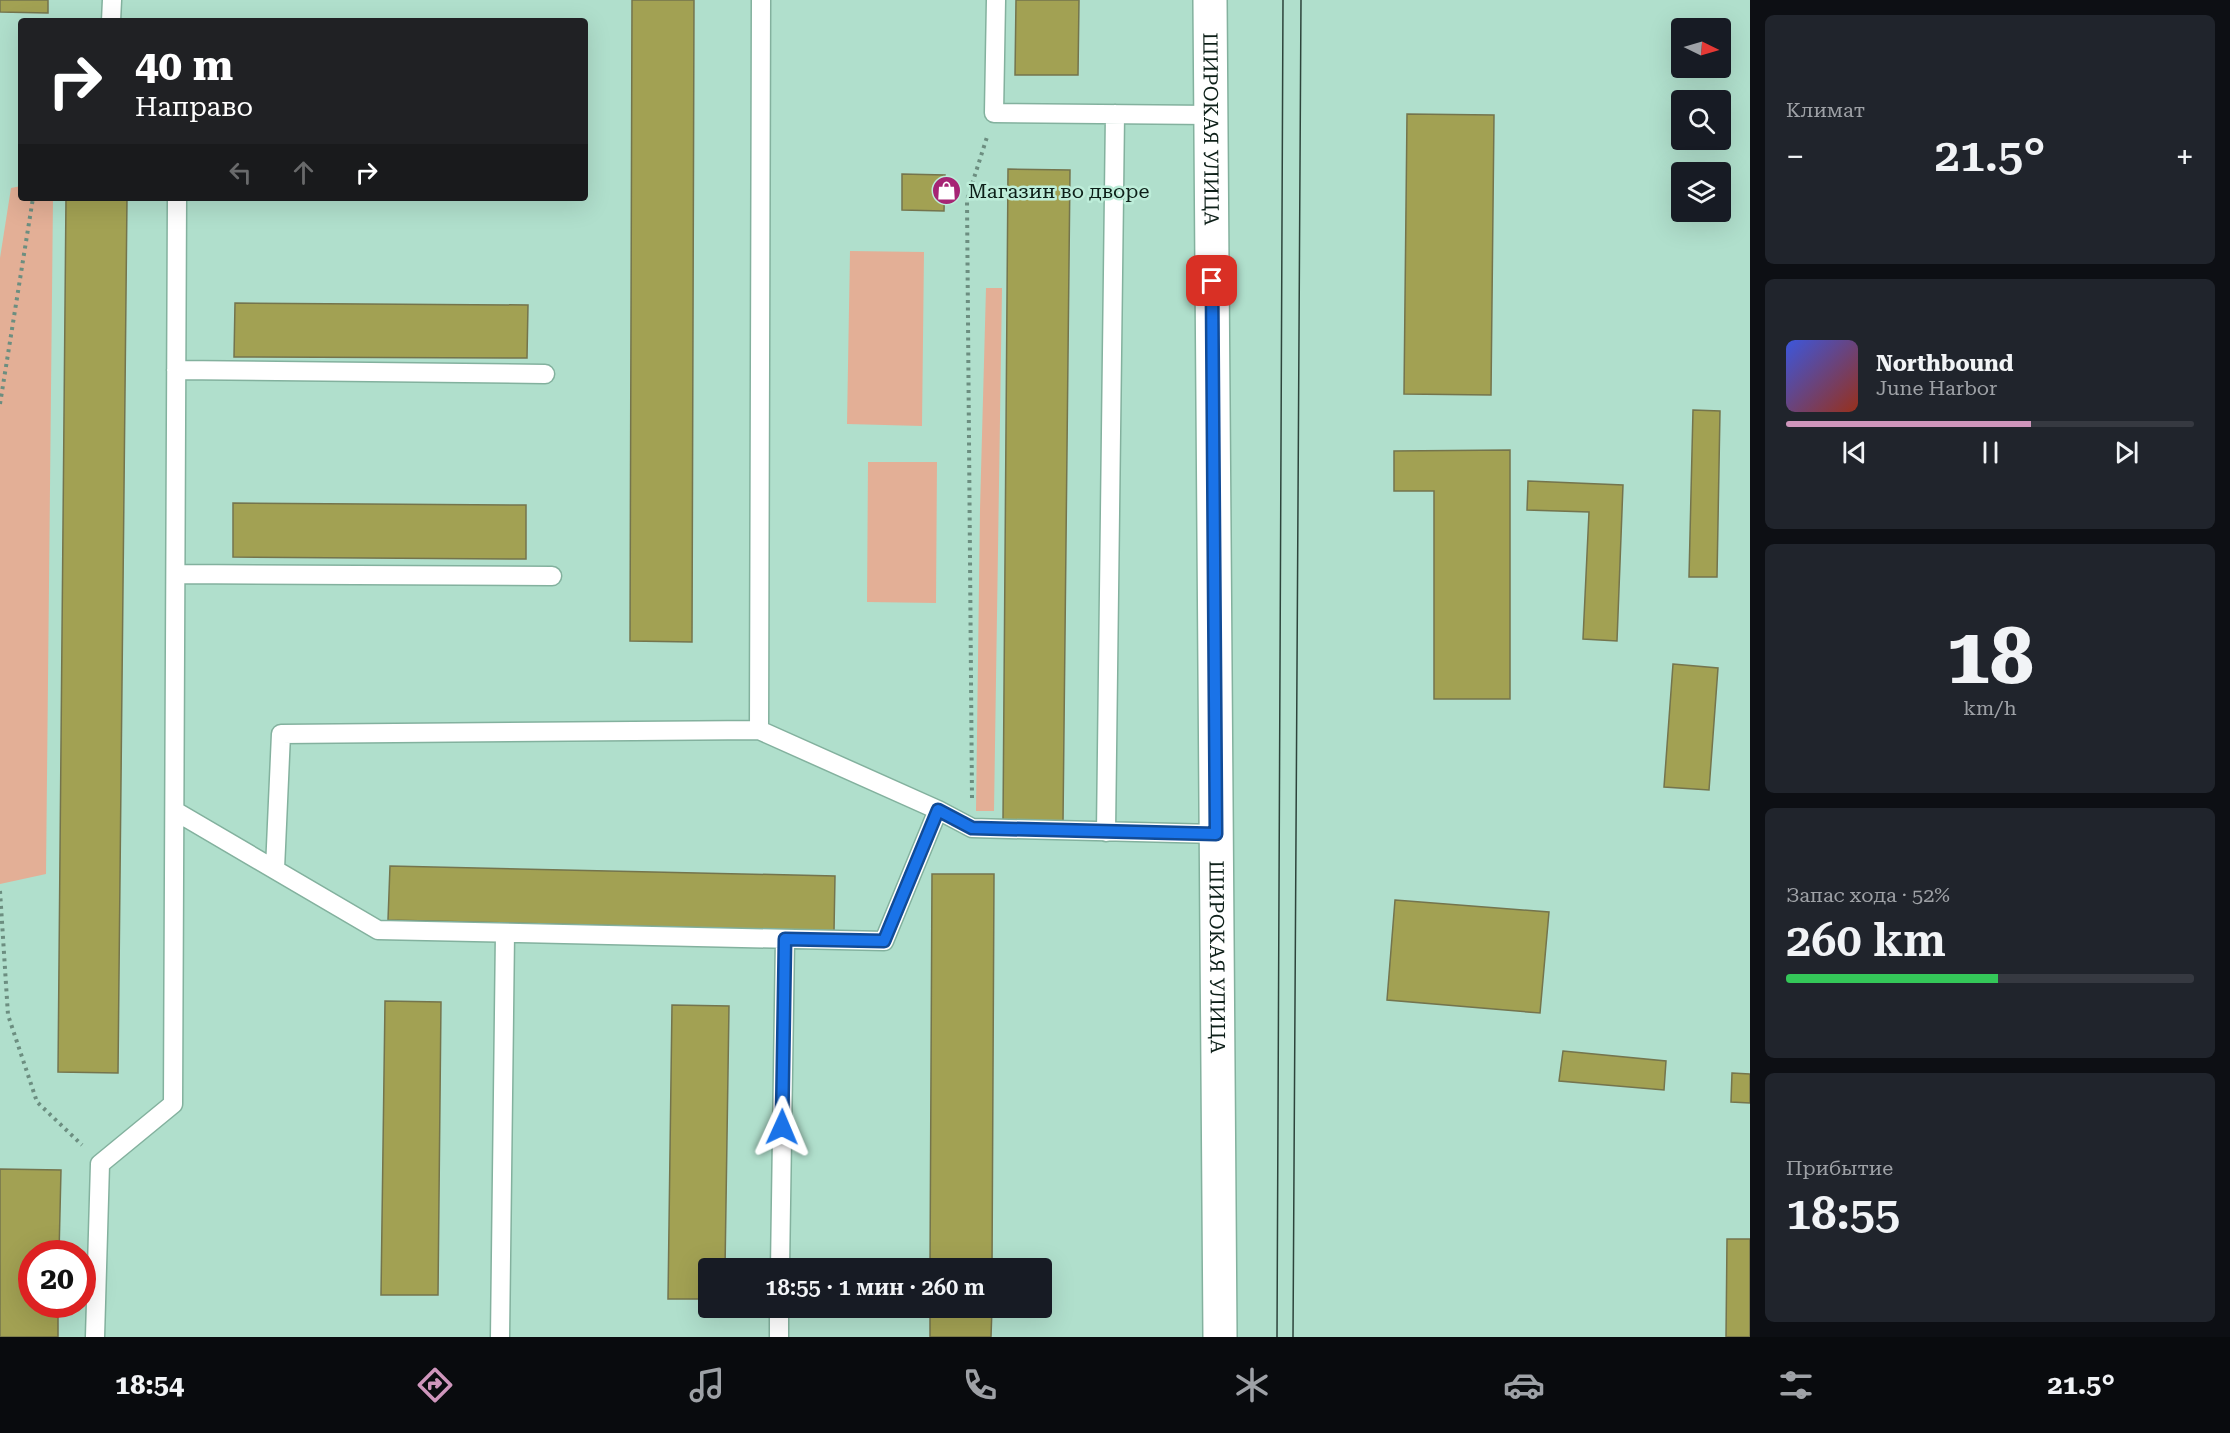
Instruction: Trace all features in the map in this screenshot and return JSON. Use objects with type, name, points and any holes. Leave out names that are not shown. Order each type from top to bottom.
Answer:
[{"type":"street","name":"ШИРОКАЯ УЛИЦА","points":[[1210,0],[1220,1337]]},
{"type":"lane","points":[[111,18],[112,0]]},
{"type":"lane","points":[[759,730],[761,0]]},
{"type":"lane","points":[[996,0],[994,114],[1211,115]]},
{"type":"lane","points":[[1106,832],[1115,114]]},
{"type":"lane","points":[[95,1337],[100,1164],[173,1104],[177,201]]},
{"type":"lane","points":[[176,370],[545,374]]},
{"type":"lane","points":[[176,574],[552,576]]},
{"type":"lane","points":[[275,869],[281,734],[759,730],[938,810],[972,828],[1216,834]]},
{"type":"lane","points":[[175,811],[378,930],[884,941],[938,810]]},
{"type":"lane","points":[[500,1337],[505,933]]},
{"type":"lane","points":[[780,1258],[785,939]]},
{"type":"lane","points":[[779,1318],[779,1337]]},
{"type":"path","points":[[972,828],[966,200],[994,114]]},
{"type":"path","points":[[0,404],[33,201]]},
{"type":"path","points":[[0,891],[8,1015],[37,1102],[100,1164]]},
{"type":"shaded area","points":[[18,187],[18,201],[53,201],[46,874],[0,884],[0,258],[11,188]]},
{"type":"shaded area","points":[[850,251],[924,252],[922,426],[847,424]]},
{"type":"shaded area","points":[[986,288],[1002,288],[994,811],[976,811],[980,509]]},
{"type":"shaded area","points":[[868,462],[937,462],[936,603],[867,602]]},
{"type":"building","points":[[0,0],[48,0],[48,13],[0,12]]},
{"type":"building","points":[[632,0],[694,0],[692,642],[630,641]]},
{"type":"building","points":[[1016,0],[1079,0],[1078,75],[1015,75]]},
{"type":"building","points":[[1407,114],[1494,115],[1491,395],[1404,394]]},
{"type":"building","points":[[1008,169],[1070,170],[1063,822],[1003,822]]},
{"type":"building","points":[[902,174],[945,175],[944,211],[902,210]]},
{"type":"building","points":[[66,201],[127,201],[118,1073],[58,1072]]},
{"type":"building","points":[[235,303],[528,305],[527,358],[234,357]]},
{"type":"building","points":[[1693,410],[1720,411],[1717,577],[1689,577]]},
{"type":"building","points":[[1510,450],[1510,699],[1434,699],[1434,491],[1394,491],[1394,451]]},
{"type":"building","points":[[1528,481],[1623,485],[1617,641],[1583,639],[1589,512],[1527,510]]},
{"type":"building","points":[[233,503],[526,505],[526,559],[233,557]]},
{"type":"building","points":[[1673,664],[1718,668],[1709,790],[1664,787]]},
{"type":"building","points":[[390,866],[835,876],[834,931],[388,920]]},
{"type":"building","points":[[932,874],[994,874],[992,1258],[930,1258]]},
{"type":"building","points":[[1395,900],[1549,912],[1540,1013],[1387,1000]]},
{"type":"building","points":[[385,1001],[441,1002],[438,1295],[381,1295]]},
{"type":"building","points":[[672,1005],[729,1006],[725,1258],[698,1258],[698,1299],[668,1299]]},
{"type":"building","points":[[1563,1051],[1666,1061],[1664,1090],[1559,1081]]},
{"type":"building","points":[[1732,1073],[1750,1074],[1750,1103],[1731,1102]]},
{"type":"building","points":[[0,1169],[61,1170],[59,1240],[18,1240],[18,1318],[58,1318],[58,1337],[0,1337]]},
{"type":"building","points":[[1727,1239],[1750,1239],[1750,1337],[1726,1337]]},
{"type":"building","points":[[930,1318],[992,1318],[991,1337],[930,1337]]},
{"type":"tram line","points":[[1277,1337],[1283,0]]},
{"type":"tram line","points":[[1293,1337],[1301,0]]},
{"type":"place","name":"Магазин во дворе","points":[[947,191]]},
{"type":"route","points":[[782,1127],[785,939],[884,941],[938,810],[972,828],[1216,834],[1212,281]]}]
